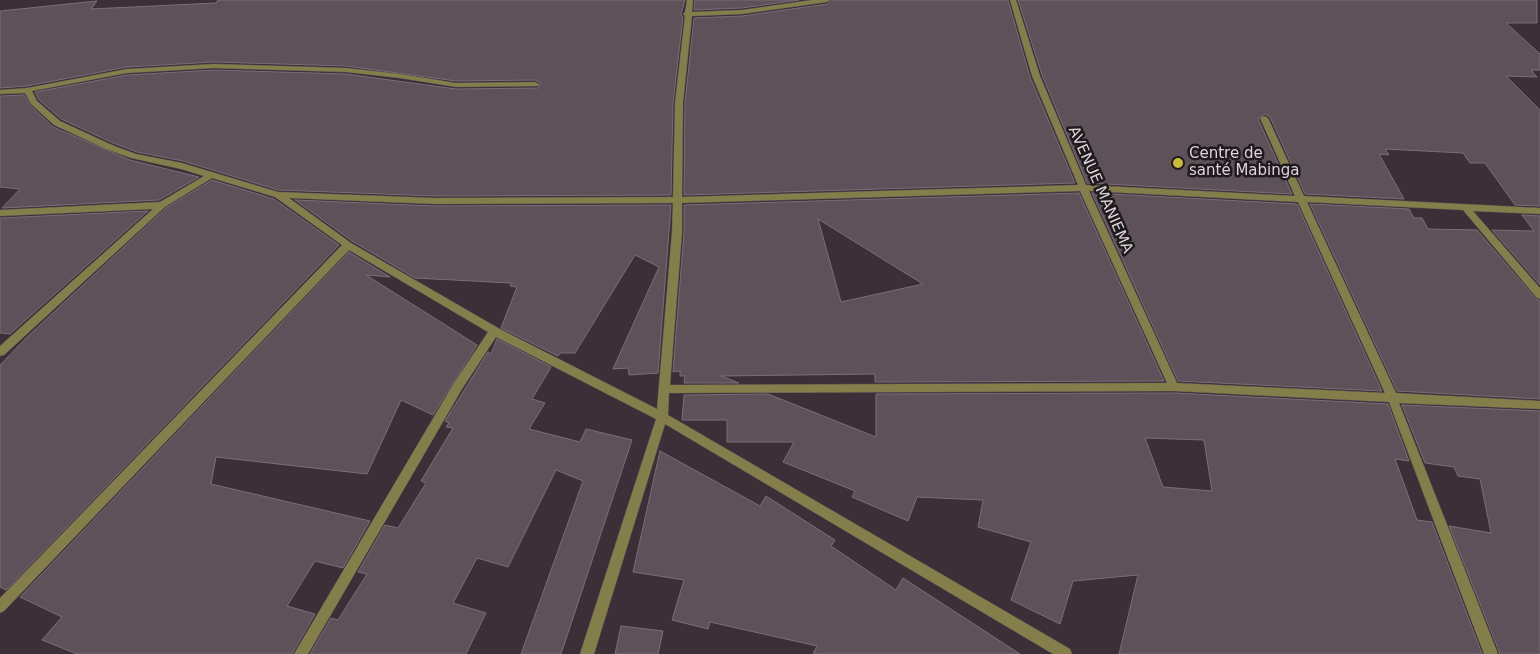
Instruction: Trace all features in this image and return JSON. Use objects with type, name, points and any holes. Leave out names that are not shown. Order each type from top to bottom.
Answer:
[{"type":"street","points":[[587,654],[662,417],[678,200],[680,103],[687,14],[690,0]]},
{"type":"street","points":[[687,14],[742,12],[827,0]]},
{"type":"street","name":"AVENUE MANIEMA","points":[[1013,0],[1036,76],[1083,188],[1174,387]]},
{"type":"street","points":[[0,92],[27,90],[126,70],[214,66],[346,70],[456,85],[535,84]]},
{"type":"street","points":[[27,90],[34,102],[57,123],[121,152],[211,175],[278,195],[435,201],[678,200],[1083,188],[1540,211]]},
{"type":"street","points":[[1264,118],[1392,397],[1491,654]]},
{"type":"street","points":[[0,352],[162,205],[211,175]]},
{"type":"street","points":[[278,195],[348,245],[494,331],[662,417],[1065,654]]},
{"type":"street","points":[[0,213],[162,205]]},
{"type":"street","points":[[1465,207],[1540,295]]},
{"type":"street","points":[[0,608],[348,245]]},
{"type":"street","points":[[301,654],[458,386],[494,331]]},
{"type":"street","points":[[665,388],[1174,387],[1540,405]]},
{"type":"building","points":[[218,0],[685,0],[681,14],[683,17],[673,103],[671,195],[435,196],[278,190],[183,161],[137,152],[113,143],[61,119],[39,100],[35,92],[127,75],[214,70],[346,74],[456,89],[538,88],[541,83],[535,80],[456,81],[346,66],[214,62],[127,67],[27,86],[0,88],[0,11],[97,1],[91,9],[216,3]]},
{"type":"building","points":[[695,0],[799,0],[742,8],[694,10]]},
{"type":"building","points":[[832,0],[1008,0],[1030,77],[1075,183],[684,195],[685,103],[694,18],[742,16],[827,4]]},
{"type":"building","points":[[1018,0],[1537,0],[1537,23],[1506,23],[1540,54],[1540,70],[1531,70],[1537,77],[1506,76],[1540,110],[1540,206],[1515,205],[1485,163],[1470,163],[1463,153],[1385,149],[1389,155],[1379,154],[1404,199],[1305,194],[1270,117],[1265,114],[1258,119],[1292,194],[1087,183],[1042,75]]},
{"type":"building","points":[[24,95],[30,105],[53,127],[130,160],[199,177],[159,200],[2,208],[20,189],[0,187],[0,96]]},
{"type":"building","points":[[212,180],[274,199],[339,245],[6,590],[0,587],[0,365],[27,337],[166,208]]},
{"type":"building","points":[[1079,193],[1164,381],[875,382],[875,374],[721,376],[739,383],[684,383],[685,376],[680,376],[680,371],[673,372],[684,232],[684,205]],"holes":[[[818,219],[923,284],[841,302]]]},
{"type":"building","points":[[1092,193],[1297,204],[1382,391],[1178,381]]},
{"type":"building","points":[[295,200],[435,206],[671,205],[658,373],[629,375],[628,368],[613,369],[659,267],[635,255],[575,353],[560,353],[558,356],[501,328],[517,287],[510,286],[511,283],[415,278],[352,241]]},
{"type":"building","points":[[1310,204],[1409,209],[1414,218],[1422,218],[1428,229],[1477,230],[1536,299],[1540,301],[1540,399],[1397,391]]},
{"type":"building","points":[[148,211],[10,334],[0,333],[0,218]]},
{"type":"building","points":[[1522,215],[1540,216],[1540,285],[1492,230],[1534,231]]},
{"type":"building","points":[[349,252],[390,277],[366,275],[477,345],[433,415],[401,400],[367,474],[216,457],[211,484],[370,521],[343,568],[315,561],[287,606],[315,614],[292,654],[77,654],[42,640],[62,617],[20,597]]},
{"type":"building","points":[[497,339],[551,367],[532,399],[545,403],[529,429],[580,442],[586,429],[632,440],[561,654],[521,654],[583,481],[556,470],[508,567],[477,558],[453,603],[486,613],[466,654],[310,654],[331,618],[338,620],[367,574],[358,572],[385,525],[398,528],[426,483],[421,481],[453,428],[446,427],[449,423],[445,421],[488,352],[491,354]]},
{"type":"building","points":[[1174,393],[1388,404],[1409,461],[1395,459],[1417,520],[1432,522],[1482,654],[1119,654],[1138,575],[1073,581],[1060,624],[1011,600],[1031,542],[978,527],[983,500],[917,497],[908,521],[852,497],[855,491],[783,462],[794,442],[727,442],[727,420],[682,420],[684,395],[768,394],[876,437],[876,394]],"holes":[[[1145,438],[1204,440],[1212,491],[1163,487]]]},
{"type":"building","points":[[1402,405],[1540,411],[1540,654],[1500,654],[1449,526],[1491,533],[1480,479],[1458,476],[1454,467],[1425,463]]},
{"type":"building","points":[[660,451],[760,506],[766,496],[835,540],[831,546],[896,590],[903,578],[1020,654],[813,654],[817,646],[710,622],[708,629],[672,620],[684,580],[633,572]]},
{"type":"building","points":[[621,626],[663,631],[658,654],[615,654]]},
{"type":"place","name":"Centre de santé Mabinga","points":[[1178,163]]}]
